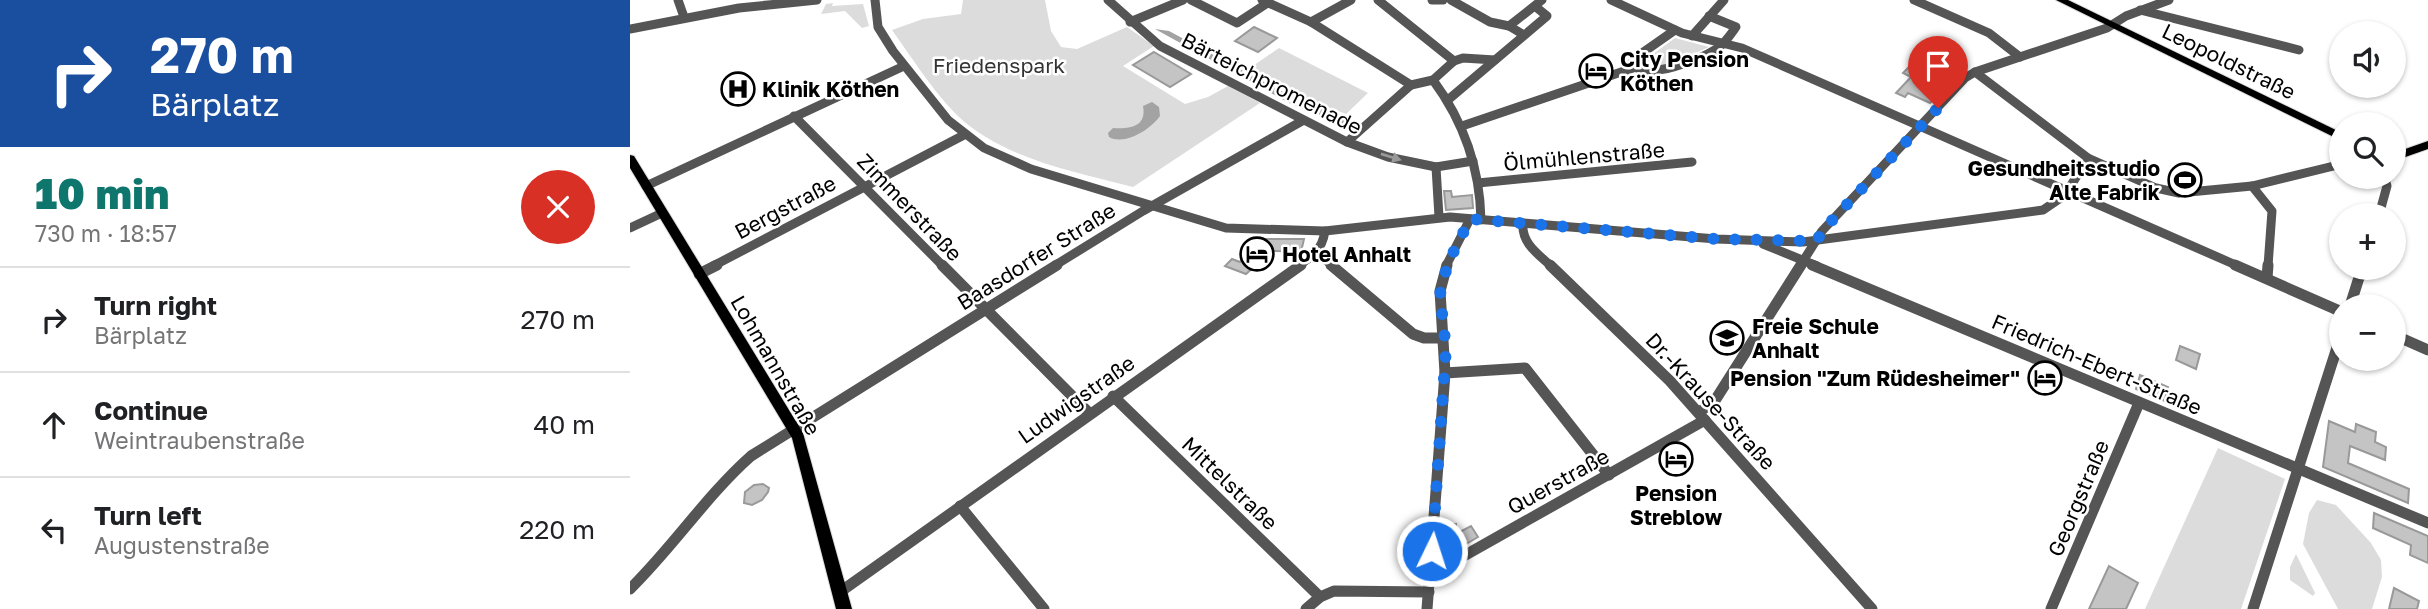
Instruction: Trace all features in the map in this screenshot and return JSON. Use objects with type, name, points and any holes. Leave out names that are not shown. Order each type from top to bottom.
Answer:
[{"type":"main road","name":"Leopoldstraße","points":[[2061,0],[2329,132]]},
{"type":"main road","points":[[2406,153],[2428,145]]},
{"type":"main road","name":"Lohmannstraße","points":[[630,159],[794,429],[844,609]]},
{"type":"street","points":[[678,0],[684,18]]},
{"type":"street","points":[[630,29],[751,6],[817,0]]},
{"type":"street","points":[[874,0],[873,9],[882,34],[904,66],[964,135],[1031,169],[1155,204],[1210,226],[1325,231],[1439,217],[1477,216],[1523,223],[1750,241],[1817,241],[2036,212],[2056,204],[2088,158]]},
{"type":"street","name":"Bärteichpromenade","points":[[1108,0],[1130,22],[1175,55],[1347,142],[1408,163],[1436,167],[1473,161]]},
{"type":"street","points":[[1130,22],[1183,0]]},
{"type":"street","points":[[1191,0],[1237,23],[1266,1],[1311,22],[1411,85]]},
{"type":"street","points":[[1311,22],[1351,0]]},
{"type":"street","points":[[1432,0],[1443,0]]},
{"type":"street","points":[[1451,0],[1490,22],[1508,26],[1524,35]]},
{"type":"street","points":[[1611,0],[1675,30],[1723,42],[2068,190],[2329,306]]},
{"type":"street","points":[[1692,36],[1724,0]]},
{"type":"street","points":[[1914,0],[1989,33],[2020,57]]},
{"type":"street","points":[[1975,72],[2111,24],[2169,0]]},
{"type":"street","points":[[1381,2],[1455,60],[1495,60]]},
{"type":"street","points":[[1449,99],[1548,16],[1539,2],[1508,26]]},
{"type":"street","points":[[2140,10],[2299,50]]},
{"type":"street","points":[[1462,126],[1575,90],[1633,68],[1649,73],[1698,58],[1719,48],[1737,27],[1709,16]]},
{"type":"street","points":[[1633,68],[1631,64],[1635,58],[1675,30]]},
{"type":"street","points":[[1347,142],[1411,85],[1433,80],[1455,60]]},
{"type":"street","points":[[646,186],[904,66]]},
{"type":"street","points":[[1975,72],[2088,158],[2170,193],[2252,186],[2329,167]]},
{"type":"street","name":"Querstraße","points":[[1430,575],[1609,475],[1702,416],[1714,402],[1822,231],[1965,78],[1975,72]]},
{"type":"street","points":[[1427,609],[1446,349],[1440,294],[1443,277],[1477,216],[1478,183],[1462,126],[1449,99],[1433,80]]},
{"type":"street","name":"Zimmerstraße","points":[[794,116],[984,311],[1089,413]]},
{"type":"street","name":"Baasdorfer Straße","points":[[630,589],[675,542],[733,472],[751,457],[1155,204],[1302,121]]},
{"type":"street","name":"Bergstraße","points":[[699,274],[964,135]]},
{"type":"street","name":"Ölmühlenstraße","points":[[1478,183],[1692,162]]},
{"type":"street","points":[[1436,167],[1439,217]]},
{"type":"street","points":[[2252,186],[2272,211],[2267,278]]},
{"type":"street","points":[[630,228],[662,213]]},
{"type":"street","name":"Dr.-Krause-Straße","points":[[1523,223],[1522,232],[1526,242],[1664,375],[1872,609]]},
{"type":"street","points":[[1325,231],[1323,243],[1317,253],[1413,334],[1424,338],[1443,338]]},
{"type":"street","name":"Friedrich-Ebert-Straße","points":[[1750,241],[1804,261],[2428,523]]},
{"type":"street","name":"Ludwigstraße","points":[[839,592],[1317,253]]},
{"type":"street","points":[[2406,340],[2428,350]]},
{"type":"street","points":[[1445,373],[1525,368],[1609,475]]},
{"type":"street","points":[[2253,609],[2330,371]]},
{"type":"street","name":"Mittelstraße","points":[[1113,396],[1320,597]]},
{"type":"street","name":"Georgstraße","points":[[2051,609],[2139,403]]},
{"type":"street","points":[[960,506],[1044,609]]},
{"type":"street","points":[[1307,609],[1320,597],[1334,591],[1429,592]]},
{"type":"green space","name":"Friedenspark","points":[[963,0],[1045,0],[1051,31],[1061,47],[1077,49],[1127,27],[1154,46],[1123,66],[1185,104],[1208,97],[1228,86],[1260,103],[1133,187],[1028,157],[989,139],[960,118],[928,82],[892,30],[923,19],[961,14]]},
{"type":"green space","points":[[833,3],[832,6],[863,4],[869,26],[862,28],[845,11],[821,14],[826,4]]},
{"type":"green space","points":[[1675,38],[1709,47],[1666,65],[1642,65],[1641,63]]},
{"type":"green space","points":[[1279,48],[1368,93],[1346,114],[1300,96],[1247,70]]},
{"type":"green space","points":[[2218,448],[2285,479],[2241,609],[2145,609]]},
{"type":"green space","points":[[2317,500],[2336,505],[2371,543],[2381,560],[2382,577],[2372,609],[2338,609],[2303,544],[2309,513]]},
{"type":"green space","points":[[2296,554],[2315,593],[2313,596],[2290,580],[2290,567]]},
{"type":"shaded area","points":[[1155,29],[1169,31],[1296,99],[1360,124],[1354,128],[1289,103]]},
{"type":"shaded area","points":[[1152,102],[1159,107],[1160,116],[1150,126],[1130,138],[1109,137],[1108,133],[1113,128],[1131,127],[1140,122],[1144,113],[1143,106]]},
{"type":"building","points":[[1254,27],[1277,38],[1258,52],[1235,41]]},
{"type":"building","points":[[1154,52],[1191,74],[1170,87],[1133,65]]},
{"type":"building","points":[[1909,67],[1917,70],[1915,73],[1924,78],[1919,83],[1941,93],[1930,103],[1908,93],[1905,97],[1896,93],[1911,77],[1903,73]]},
{"type":"building","points":[[1444,191],[1451,191],[1452,197],[1472,195],[1473,208],[1446,210]]},
{"type":"building","points":[[1255,239],[1304,239],[1301,252],[1253,250]]},
{"type":"building","points":[[1251,250],[1271,260],[1263,268],[1257,264],[1246,274],[1225,266],[1232,259],[1240,262]]},
{"type":"building","points":[[2180,346],[2200,354],[2196,369],[2176,360]]},
{"type":"building","points":[[2140,375],[2168,387],[2165,401],[2136,389]]},
{"type":"building","points":[[2329,421],[2355,432],[2356,424],[2376,432],[2375,442],[2386,447],[2385,460],[2350,446],[2348,463],[2409,489],[2408,503],[2323,467]]},
{"type":"building","points":[[763,484],[769,488],[762,500],[752,505],[744,503],[745,492],[754,485]]},
{"type":"building","points":[[2374,513],[2428,536],[2428,563],[2410,555],[2411,545],[2373,528]]},
{"type":"building","points":[[1444,524],[1456,524],[1456,534],[1471,526],[1478,537],[1449,554],[1442,551]]},
{"type":"building","points":[[2109,566],[2138,583],[2126,609],[2089,609]]},
{"type":"building","points":[[2394,588],[2419,601],[2417,609],[2389,609]]},
{"type":"place","name":"City Pension Köthen","points":[[1596,71]]},
{"type":"place","name":"Klinik Köthen","points":[[738,89]]},
{"type":"place","name":"Gesundheitsstudio Alte Fabrik","points":[[2185,180]]},
{"type":"place","name":"Hotel Anhalt","points":[[1257,254]]},
{"type":"place","name":"Freie Schule Anhalt","points":[[1727,338]]},
{"type":"place","name":"Pension \"Zum Rüdesheimer\"","points":[[2045,378]]},
{"type":"place","name":"Pension Streblow","points":[[1676,459]]},
{"type":"route","points":[[1432,551],[1446,349],[1440,294],[1448,263],[1470,219],[1716,239],[1817,241],[1822,231],[1872,176],[1938,108]]}]
